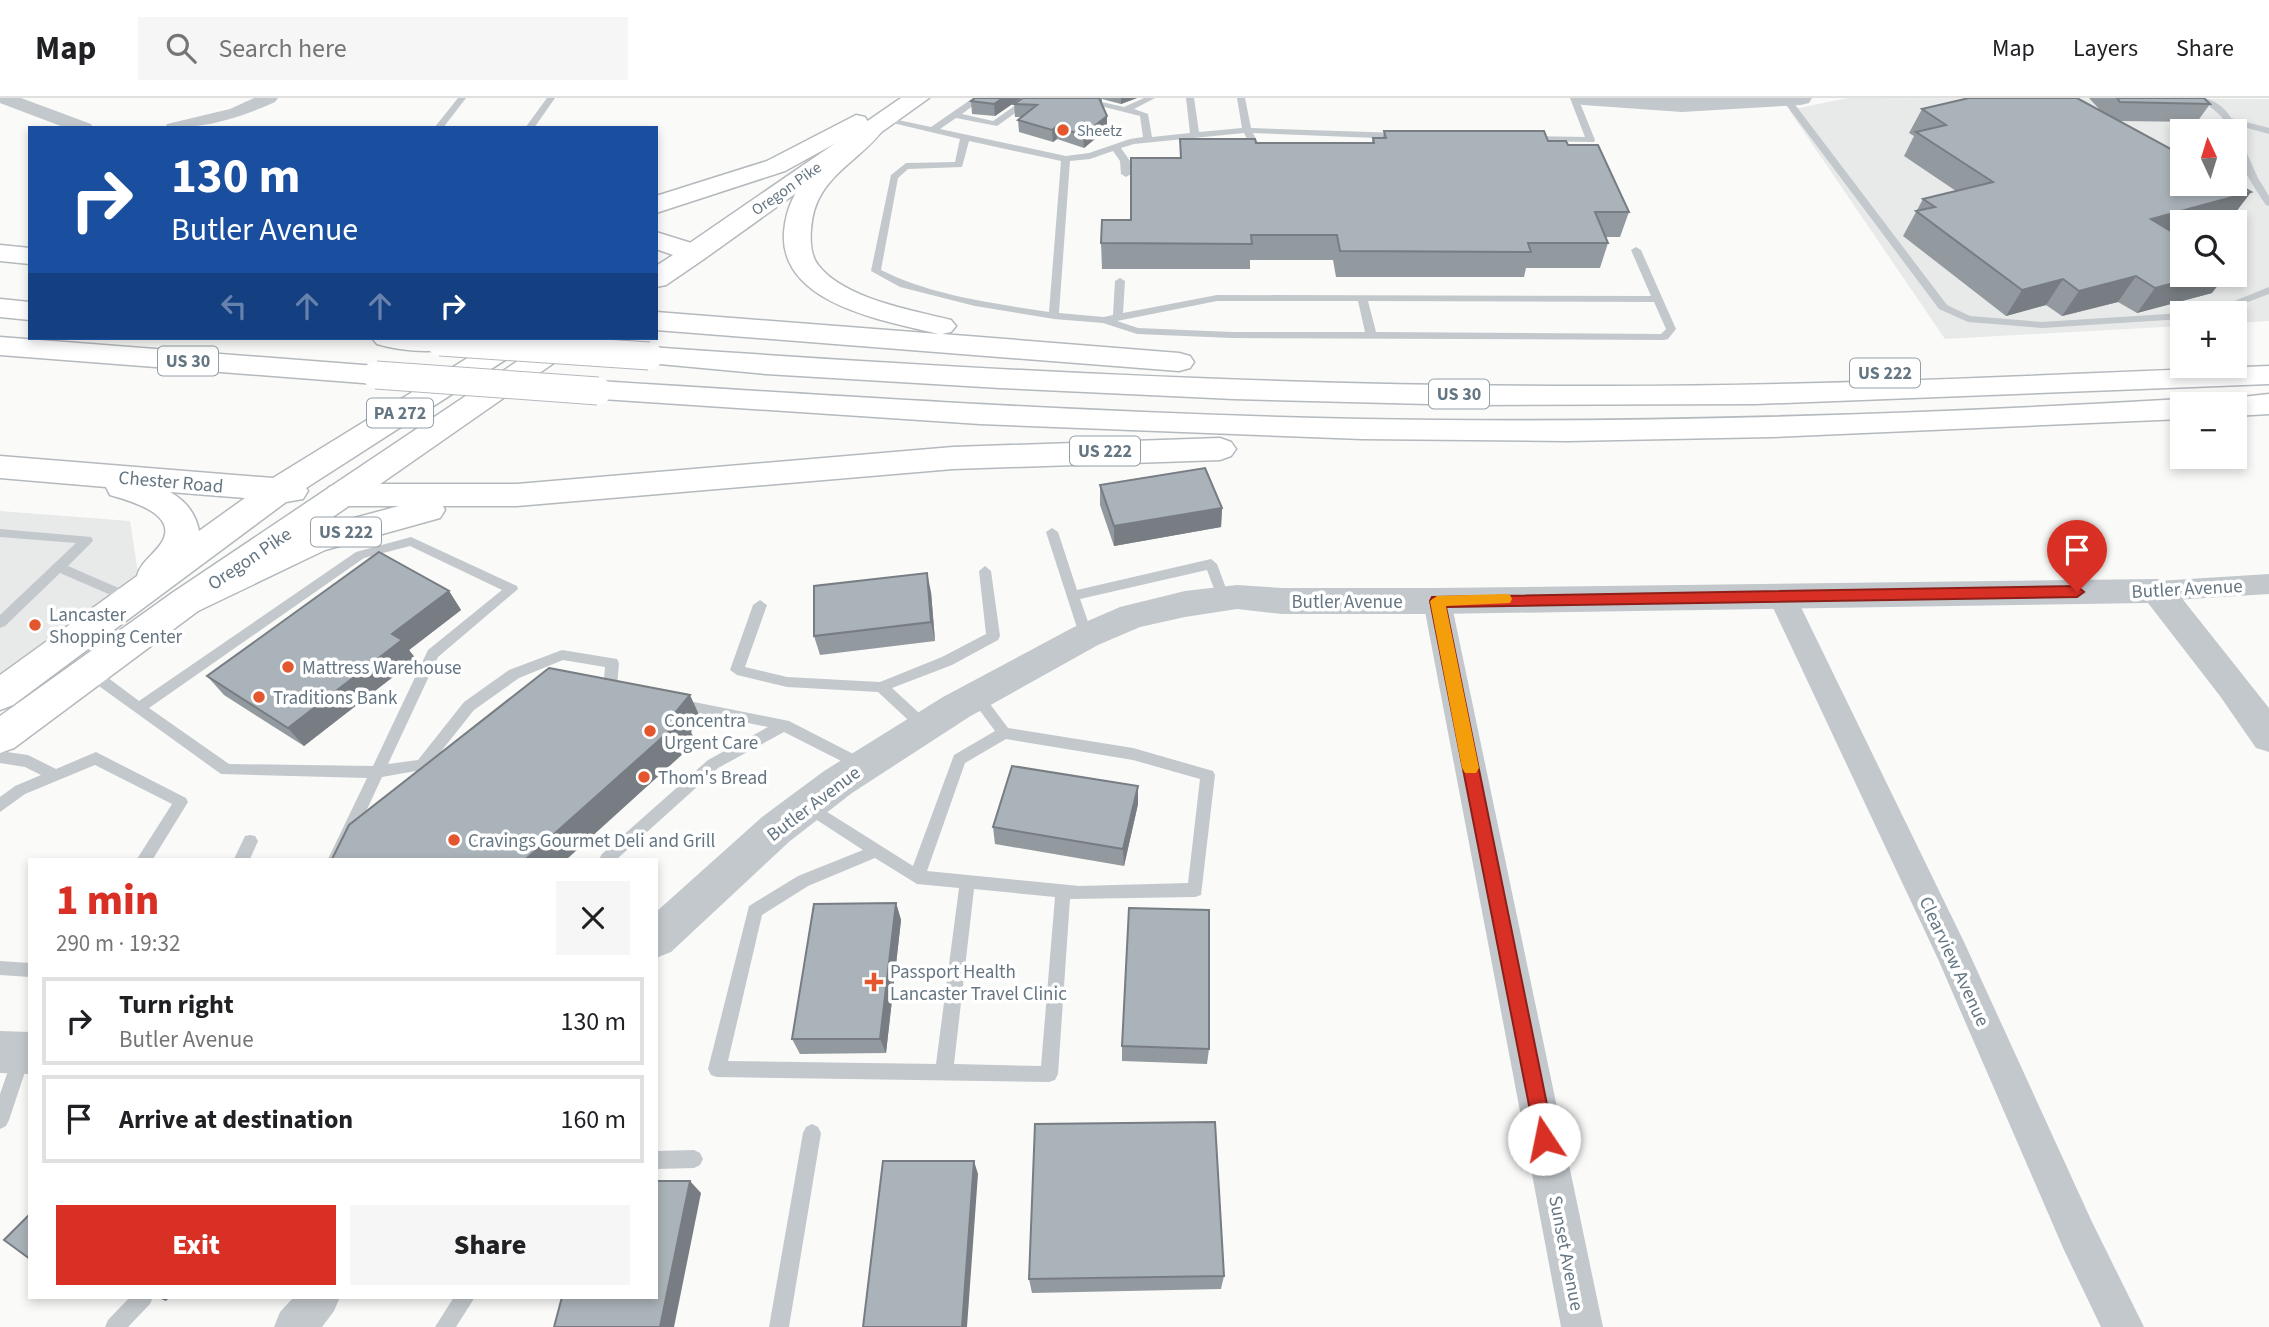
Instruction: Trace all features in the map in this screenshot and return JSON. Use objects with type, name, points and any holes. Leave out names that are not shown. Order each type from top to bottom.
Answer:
[{"type":"main road","name":"Oregon Pike","points":[[659,244],[876,117],[917,98]]},
{"type":"main road","name":"Oregon Pike","points":[[658,278],[876,117]]},
{"type":"main road","points":[[658,204],[776,166],[876,117]]},
{"type":"main road","points":[[876,117],[803,201],[797,241],[800,257],[809,272],[830,289],[858,302],[952,329],[1045,344],[1230,366]]},
{"type":"main road","points":[[659,244],[694,253]]},
{"type":"main road","points":[[0,252],[28,254]]},
{"type":"main road","points":[[0,309],[28,311]]},
{"type":"main road","name":"US 222","points":[[670,323],[1230,366],[1614,377],[2269,366]]},
{"type":"main road","name":"US 30","points":[[414,340],[892,375],[1227,390],[1586,396],[1947,388],[2269,375]]},
{"type":"main road","name":"Oregon Pike","points":[[0,695],[133,600],[279,490],[517,340]]},
{"type":"main road","name":"Oregon Pike","points":[[0,737],[185,602],[569,340]]},
{"type":"main road","name":"US 30","points":[[0,346],[598,391],[1178,424],[1459,430],[1694,430],[2170,410]]},
{"type":"main road","points":[[2247,405],[2269,404]]},
{"type":"main road","name":"US 222","points":[[185,602],[314,541],[410,514],[517,495],[832,467],[1025,454],[1522,443],[1694,430]]},
{"type":"main road","points":[[12,468],[142,491],[163,501],[176,514],[182,527],[179,544],[133,600]]},
{"type":"main road","name":"Chester Road","points":[[12,468],[341,495],[517,495]]},
{"type":"street","points":[[4,98],[79,126]]},
{"type":"street","points":[[183,126],[228,116],[269,98]]},
{"type":"street","points":[[1583,98],[1682,105],[1794,99]]},
{"type":"street","name":"Butler Avenue","points":[[658,937],[729,870],[806,806],[863,766],[976,696],[1086,636],[1132,616],[1224,599],[1437,601],[1782,597],[2157,591],[2269,584]]},
{"type":"street","points":[[2157,591],[2233,686],[2269,737]]},
{"type":"street","name":"Clearview Avenue","points":[[1782,597],[1953,955],[2078,1236],[2123,1327]]},
{"type":"street","name":"Sunset Avenue","points":[[1437,601],[1581,1327]]},
{"type":"street","points":[[295,1327],[318,1299]]},
{"type":"lane","points":[[440,126],[462,98]]},
{"type":"lane","points":[[530,126],[551,98]]},
{"type":"lane","points":[[1073,98],[1097,100],[1144,114],[1148,140]]},
{"type":"lane","points":[[1125,110],[1151,98]]},
{"type":"lane","points":[[1190,98],[1195,135]]},
{"type":"lane","points":[[1241,98],[1247,130],[1253,143],[1278,153]]},
{"type":"lane","points":[[1521,138],[1591,140],[1574,98]]},
{"type":"lane","points":[[2204,98],[2226,119]]},
{"type":"lane","points":[[1016,99],[1030,100]]},
{"type":"lane","points":[[1794,99],[1936,298],[1952,313],[1968,319],[2042,325],[2170,318]]},
{"type":"lane","points":[[955,115],[994,124],[1004,113],[1030,100]]},
{"type":"lane","points":[[932,131],[969,105],[979,103]]},
{"type":"lane","points":[[876,117],[1066,159],[1090,156],[1148,140],[1247,130],[1415,136]]},
{"type":"lane","points":[[2247,125],[2269,131]]},
{"type":"lane","points":[[1369,145],[1376,135]]},
{"type":"lane","points":[[965,138],[959,165],[906,166],[894,177],[876,271],[904,285],[975,303],[1054,316],[1104,320],[1137,331],[1664,337],[1671,329],[1636,250]]},
{"type":"lane","points":[[1115,147],[1125,161],[1126,174]]},
{"type":"lane","points":[[1054,316],[1066,159]]},
{"type":"lane","points":[[2247,164],[2269,203]]},
{"type":"lane","points":[[1118,317],[1120,281]]},
{"type":"lane","points":[[2241,301],[2269,290]]},
{"type":"lane","points":[[1104,320],[1217,298],[1658,299]]},
{"type":"lane","points":[[1362,298],[1371,335]]},
{"type":"lane","points":[[1052,532],[1086,636]]},
{"type":"lane","points":[[0,533],[87,540],[0,623]]},
{"type":"lane","points":[[139,708],[360,555],[411,541],[512,589],[433,654],[336,858]]},
{"type":"lane","points":[[1072,596],[1211,564],[1224,599]]},
{"type":"lane","points":[[59,567],[133,600]]},
{"type":"lane","points":[[760,605],[737,670],[787,682],[881,687],[947,661],[993,636],[985,571]]},
{"type":"lane","points":[[90,672],[226,770],[377,772],[422,765],[469,706],[514,674],[562,655],[612,663],[610,691],[637,696]]},
{"type":"lane","points":[[881,687],[925,727]]},
{"type":"lane","points":[[976,696],[1004,733]]},
{"type":"lane","points":[[664,701],[785,725],[863,766]]},
{"type":"lane","points":[[608,858],[713,764],[785,725]]},
{"type":"lane","points":[[806,806],[917,877],[1063,891],[1195,890],[1208,775],[1133,754],[1004,733],[959,759],[917,877]]},
{"type":"lane","points":[[0,757],[28,761],[55,775]]},
{"type":"lane","points":[[0,806],[20,790],[96,758],[181,802],[146,857]]},
{"type":"lane","points":[[242,858],[250,841]]},
{"type":"lane","points":[[877,851],[803,881],[755,911],[717,1069],[1049,1074],[1063,891]]},
{"type":"lane","points":[[944,1072],[967,882]]},
{"type":"lane","points":[[0,968],[28,970]]},
{"type":"lane","points":[[0,1120],[20,1050]]},
{"type":"lane","points":[[779,1327],[812,1133]]},
{"type":"lane","points":[[658,1160],[694,1159]]},
{"type":"lane","points":[[116,1327],[141,1299]]},
{"type":"lane","points":[[445,1327],[464,1299]]},
{"type":"shaded area","points":[[1848,98],[2269,99],[2269,321],[2247,322],[2247,301],[2170,301],[2170,327],[1945,339],[1789,110]]},
{"type":"shaded area","name":"Lancaster Shopping Center","points":[[0,511],[130,521],[138,573],[0,677]]},
{"type":"building","points":[[975,98],[1003,98],[994,104],[971,101]]},
{"type":"building","points":[[1023,98],[1099,98],[1107,116],[1083,135],[1056,127],[1052,130],[1018,120],[1037,105],[1014,104]]},
{"type":"building","points":[[1969,98],[2077,98],[2170,148],[2170,196],[2236,196],[2184,210],[2170,210],[2170,214],[2151,219],[2170,231],[2170,284],[2155,288],[2136,276],[2079,291],[2063,279],[2022,290],[1916,211],[1935,207],[1923,199],[1993,182],[1916,132],[1946,125],[1922,109]]},
{"type":"building","points":[[2117,98],[2204,98],[2210,104],[2120,102]]},
{"type":"building","points":[[1384,131],[1544,131],[1548,141],[1566,141],[1568,145],[1598,145],[1629,212],[1595,212],[1608,243],[1528,243],[1531,252],[1340,251],[1337,235],[1251,235],[1252,244],[1101,243],[1102,220],[1131,220],[1131,158],[1181,158],[1180,139],[1255,139],[1256,143],[1374,143],[1373,138],[1386,138]]},
{"type":"building","points":[[1205,468],[1222,508],[1114,526],[1100,485]]},
{"type":"building","points":[[379,552],[449,591],[392,634],[402,640],[288,728],[207,676]]},
{"type":"building","points":[[927,573],[931,622],[814,636],[814,586]]},
{"type":"building","points":[[549,668],[690,695],[675,713],[684,718],[527,858],[332,858],[349,825]]},
{"type":"building","points":[[1012,766],[1138,786],[1123,849],[993,827]]},
{"type":"building","points":[[896,903],[880,1039],[792,1039],[814,904]]},
{"type":"building","points":[[1129,908],[1209,910],[1209,1049],[1122,1046]]},
{"type":"building","points":[[1215,1122],[1224,1276],[1029,1279],[1035,1124]]},
{"type":"building","points":[[883,1161],[974,1161],[962,1327],[863,1327]]},
{"type":"building","points":[[658,1181],[690,1181],[660,1327],[554,1327],[561,1299],[658,1299]]},
{"type":"building","points":[[28,1216],[28,1258],[4,1240]]},
{"type":"slow traffic","points":[[1470,768],[1437,601],[1505,599]]},
{"type":"place","name":"Sheetz","points":[[1063,130]]},
{"type":"place","name":"Lancaster Shopping Center","points":[[35,625]]},
{"type":"place","name":"Mattress Warehouse","points":[[288,667]]},
{"type":"place","name":"Traditions Bank","points":[[259,697]]},
{"type":"place","name":"Concentra Urgent Care","points":[[650,731]]},
{"type":"place","name":"Thom's Bread","points":[[644,777]]},
{"type":"place","name":"Cravings Gourmet Deli and Grill","points":[[454,840]]},
{"type":"place","name":"Passport Health Lancaster Travel Clinic","points":[[874,982]]},
{"type":"route","points":[[1544,1139],[1437,601],[2077,592]]}]
